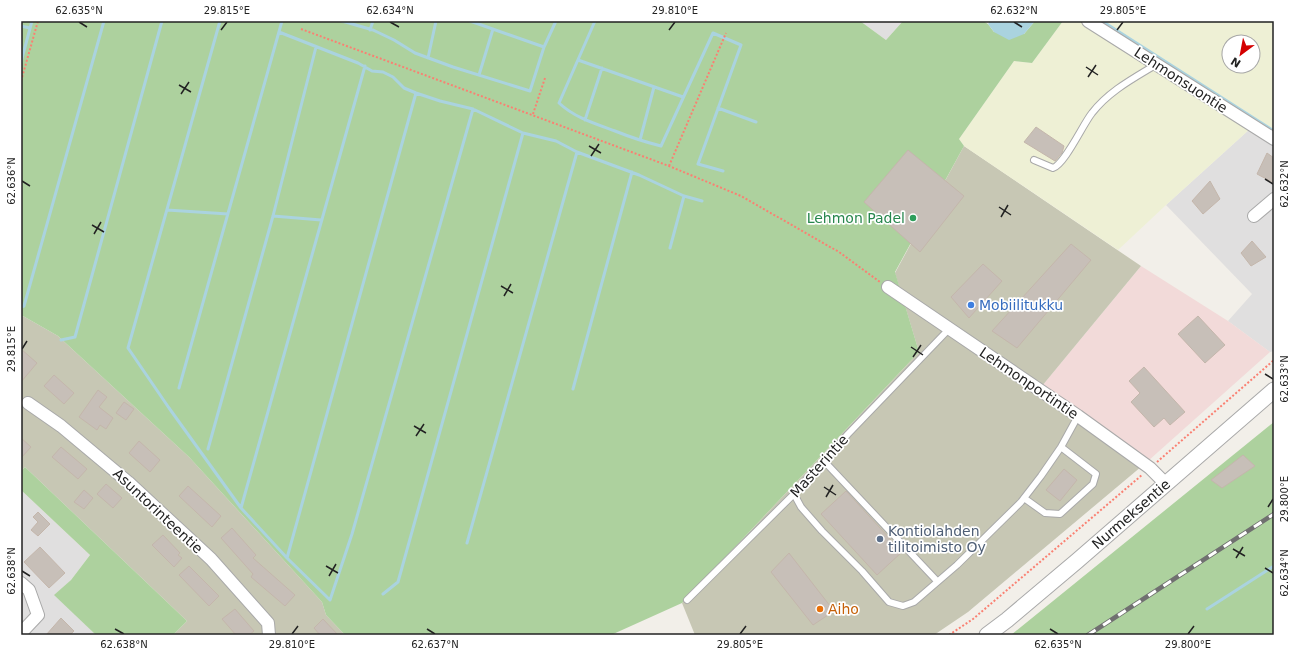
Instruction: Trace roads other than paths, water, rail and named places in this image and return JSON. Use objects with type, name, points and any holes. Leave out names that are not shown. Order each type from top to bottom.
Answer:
[{"type":"street","name":"Lehmonsuontie","points":[[1088,21],[1274,140]]},
{"type":"street","points":[[1254,216],[1274,199]]},
{"type":"street","name":"Lehmonportintie","points":[[888,287],[1078,416],[1150,468],[1166,484]]},
{"type":"street","name":"Nurmeksentie","points":[[987,635],[1013,615],[1274,390]]},
{"type":"street","name":"Asuntorinteentie","points":[[28,403],[61,426],[128,482],[211,559],[268,623],[269,635]]},
{"type":"street","points":[[21,583],[29,590],[38,615],[21,633]]},
{"type":"lane","points":[[1034,160],[1053,168],[1057,167],[1092,113],[1104,100],[1119,88],[1157,64]]},
{"type":"lane","name":"Masterintie","points":[[687,600],[794,494],[848,434],[949,329]]},
{"type":"lane","points":[[794,494],[802,507],[822,531],[862,571],[889,602],[903,606],[914,602],[938,581],[1024,498],[1061,447],[1078,416]]},
{"type":"lane","points":[[1024,498],[1045,513],[1060,514],[1093,484],[1096,474],[1061,447]]},
{"type":"lane","points":[[824,461],[938,581]]},
{"type":"water","points":[[990,21],[1035,21],[1024,34],[1009,40],[994,32],[988,24]]},
{"type":"waterway","points":[[21,62],[32,21]]},
{"type":"waterway","points":[[21,307],[24,306],[104,21]]},
{"type":"waterway","points":[[61,340],[75,337],[162,21]]},
{"type":"waterway","points":[[220,21],[128,348],[241,508],[287,558],[330,600],[352,534],[473,109]]},
{"type":"waterway","points":[[179,388],[282,21]]},
{"type":"waterway","points":[[342,21],[373,30],[394,40],[415,53],[453,67],[530,91],[544,47],[556,21]]},
{"type":"waterway","points":[[370,30],[373,21]]},
{"type":"waterway","points":[[428,58],[436,21]]},
{"type":"waterway","points":[[470,21],[544,47]]},
{"type":"waterway","points":[[595,21],[559,103],[572,113],[586,120],[661,146],[713,33],[741,45],[698,164],[723,171]]},
{"type":"waterway","points":[[1102,21],[1274,131]]},
{"type":"waterway","points":[[21,26],[30,28]]},
{"type":"waterway","points":[[479,75],[493,29]]},
{"type":"waterway","points":[[279,32],[358,63],[372,71],[383,72],[393,77],[404,88],[416,93],[440,101],[473,109],[523,133],[556,141],[577,152],[639,175],[684,196],[702,201]]},
{"type":"waterway","points":[[208,449],[273,216],[316,47]]},
{"type":"waterway","points":[[578,60],[683,97]]},
{"type":"waterway","points":[[241,508],[365,66]]},
{"type":"waterway","points":[[585,120],[602,68]]},
{"type":"waterway","points":[[640,140],[654,87]]},
{"type":"waterway","points":[[287,558],[416,93]]},
{"type":"waterway","points":[[718,108],[756,122]]},
{"type":"waterway","points":[[383,594],[398,582],[523,133]]},
{"type":"waterway","points":[[467,543],[577,152]]},
{"type":"waterway","points":[[573,389],[632,172]]},
{"type":"waterway","points":[[670,248],[684,196]]},
{"type":"waterway","points":[[167,210],[228,214]]},
{"type":"waterway","points":[[273,216],[321,220]]},
{"type":"waterway","points":[[1207,609],[1274,566]]},
{"type":"railway","points":[[1088,635],[1274,514]]},
{"type":"place","name":"Lehmon Padel","points":[[913,218]]},
{"type":"place","name":"Mobiilitukku","points":[[971,305]]},
{"type":"place","name":"Kontiolahden tilitoimisto Oy","points":[[880,539]]},
{"type":"place","name":"Aiho","points":[[820,609]]}]
